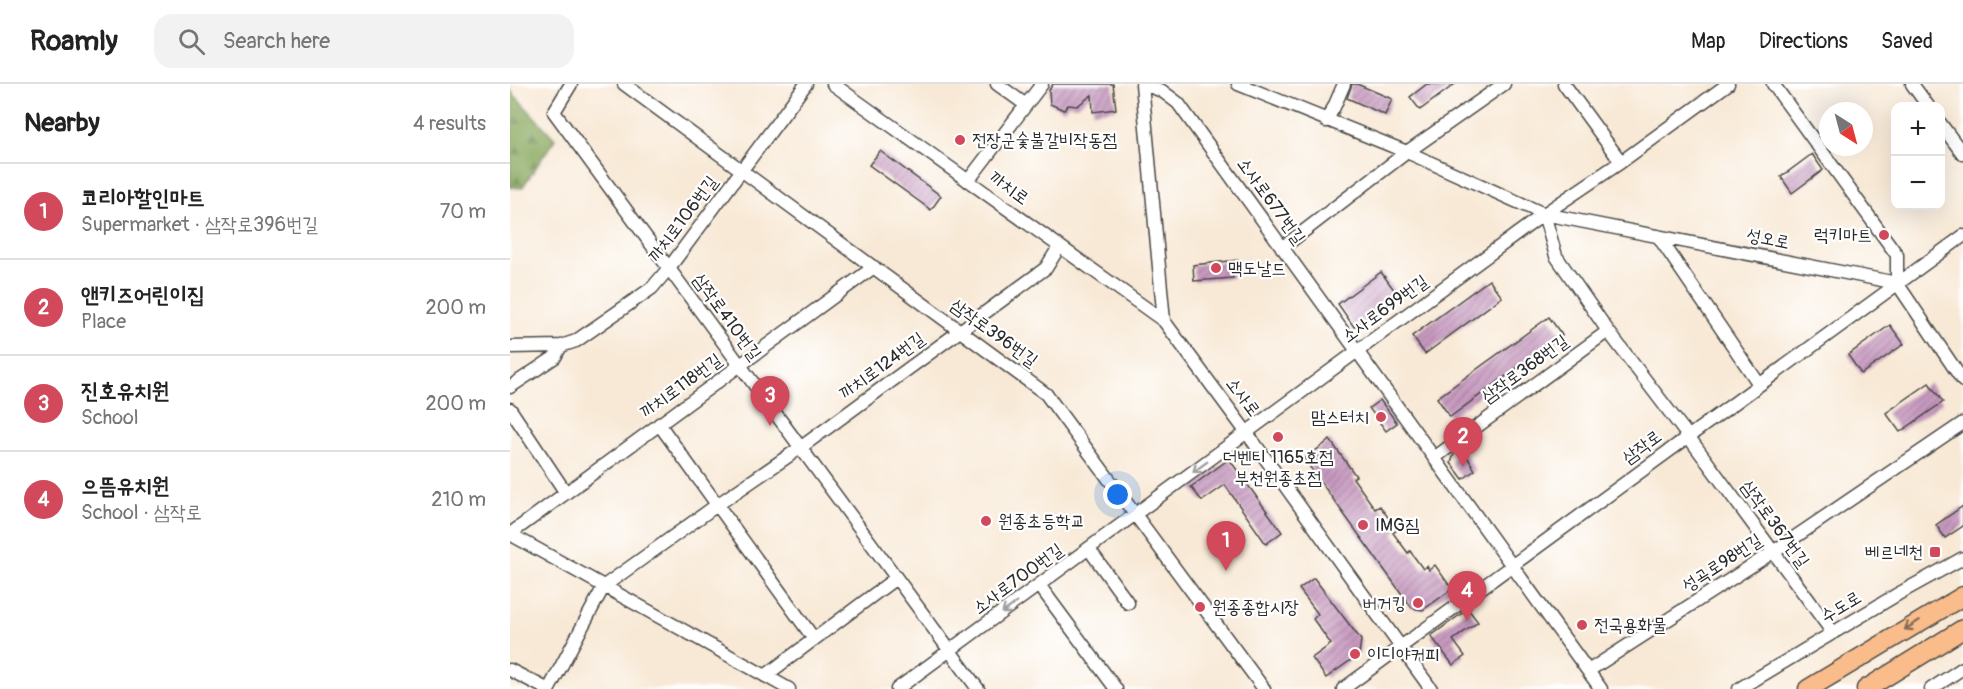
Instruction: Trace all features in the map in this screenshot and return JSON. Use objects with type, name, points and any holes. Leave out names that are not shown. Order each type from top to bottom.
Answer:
[{"type":"highway","points":[[1808,689],[1963,596]]},
{"type":"highway","points":[[1866,689],[1963,629]]},
{"type":"street","name":"삼작로410번길","points":[[571,84],[554,112],[978,689]]},
{"type":"street","name":"삼작로396번길","points":[[624,84],[1046,394],[1264,689]]},
{"type":"street","name":"까치로106번길","points":[[510,347],[561,346],[576,341],[652,288],[806,84]]},
{"type":"street","name":"까치로","points":[[833,84],[1164,321]]},
{"type":"street","points":[[997,84],[1026,105]]},
{"type":"street","points":[[968,181],[1042,84]]},
{"type":"street","points":[[1143,84],[1164,321]]},
{"type":"street","name":"소사로677번길","points":[[1143,84],[1162,91],[1178,103],[1601,689]]},
{"type":"street","name":"성오로","points":[[1238,84],[1407,152],[1544,214],[1897,283]]},
{"type":"street","points":[[1326,121],[1344,84]]},
{"type":"street","points":[[1282,248],[1407,152],[1504,84]]},
{"type":"street","points":[[1564,84],[1621,162]]},
{"type":"street","name":"소사로699번길","points":[[1247,433],[1544,214],[1621,162],[1728,84]]},
{"type":"street","points":[[1773,84],[1897,255],[1897,283],[1963,381]]},
{"type":"street","points":[[1912,84],[1925,102]]},
{"type":"street","points":[[1945,129],[1963,154]]},
{"type":"street","points":[[1544,214],[1556,256],[1608,331],[1688,436]]},
{"type":"street","points":[[1658,236],[1759,384]]},
{"type":"street","name":"삼작로","points":[[1343,689],[1963,236]]},
{"type":"street","name":"까치로124번길","points":[[548,689],[604,586],[800,448],[1046,268],[1059,247]]},
{"type":"street","name":"까치로118번길","points":[[510,534],[874,267]]},
{"type":"street","name":"소사로","points":[[1164,321],[1431,689]]},
{"type":"street","name":"삼작로368번길","points":[[1434,458],[1608,331]]},
{"type":"street","name":"까치로106번길","points":[[510,387],[555,357],[561,346]]},
{"type":"street","points":[[510,409],[566,493]]},
{"type":"street","name":"성곡로98번길","points":[[1588,671],[1773,552],[1963,423]]},
{"type":"street","points":[[659,424],[814,639]]},
{"type":"street","name":"소사로700번길","points":[[897,689],[1247,433]]},
{"type":"street","name":"삼작로367번길","points":[[1688,436],[1833,633]]},
{"type":"street","points":[[510,534],[789,689]]},
{"type":"street","points":[[1089,549],[1128,603]]},
{"type":"street","name":"수도로","points":[[1739,689],[1963,558]]},
{"type":"street","points":[[765,676],[896,578]]},
{"type":"street","points":[[1039,585],[1116,689]]},
{"type":"street","points":[[1931,689],[1963,668]]},
{"type":"street","points":[[510,670],[548,689]]},
{"type":"green space","points":[[510,90],[555,139],[522,188],[510,187]]},
{"type":"building","points":[[1053,84],[1113,84],[1116,109],[1093,112],[1092,95],[1077,106],[1068,105],[1064,110],[1050,104],[1049,90]]},
{"type":"building","points":[[1352,84],[1392,99],[1385,115],[1347,98]]},
{"type":"building","points":[[1427,84],[1455,84],[1420,110],[1410,97]]},
{"type":"building","points":[[880,151],[941,196],[931,210],[869,165]]},
{"type":"building","points":[[1812,154],[1823,170],[1792,193],[1781,177]]},
{"type":"building","name":"맥도날드","points":[[1238,260],[1239,271],[1233,272],[1233,278],[1194,281],[1193,265]]},
{"type":"building","points":[[1381,272],[1398,295],[1354,327],[1338,304]]},
{"type":"building","points":[[1489,280],[1502,297],[1425,354],[1412,336]]},
{"type":"building","points":[[1549,317],[1562,335],[1450,417],[1437,398]]},
{"type":"building","points":[[1890,325],[1904,344],[1861,374],[1848,355]]},
{"type":"building","points":[[1929,383],[1943,402],[1900,432],[1886,413]]},
{"type":"building","points":[[1380,400],[1397,423],[1386,431],[1369,408]]},
{"type":"building","points":[[1330,440],[1356,476],[1353,478],[1375,509],[1380,506],[1397,530],[1393,533],[1408,553],[1410,551],[1423,569],[1427,566],[1429,570],[1435,565],[1452,589],[1423,610],[1412,608],[1304,459]]},
{"type":"building","points":[[1462,448],[1475,470],[1463,479],[1451,463],[1454,454]]},
{"type":"building","points":[[1229,459],[1282,532],[1266,544],[1225,485],[1202,501],[1191,487]]},
{"type":"building","points":[[1963,506],[1963,526],[1945,538],[1936,525]]},
{"type":"building","points":[[1314,578],[1361,640],[1359,654],[1326,678],[1312,658],[1331,644],[1313,619],[1318,614],[1299,589]]},
{"type":"building","points":[[1468,609],[1478,622],[1453,640],[1465,656],[1453,665],[1431,636]]},
{"type":"place","name":"전장군숯불갈비작동점","points":[[960,140]]},
{"type":"place","name":"럭키마트","points":[[1884,235]]},
{"type":"place","name":"맥도날드","points":[[1216,268]]},
{"type":"place","name":"맘스터치","points":[[1381,417]]},
{"type":"place","name":"진호유치원","points":[[770,426]]},
{"type":"place","name":"더벤티 1165호점 부천원종초점","points":[[1278,437]]},
{"type":"place","name":"앤키즈어린이집","points":[[1463,467]]},
{"type":"place","name":"원종초등학교","points":[[986,521]]},
{"type":"place","name":"IMG짐","points":[[1363,525]]},
{"type":"place","name":"베르네천","points":[[1935,552]]},
{"type":"place","name":"코리아할인마트","points":[[1226,571]]},
{"type":"place","name":"버거킹","points":[[1418,603]]},
{"type":"place","name":"원종종합시장","points":[[1200,607]]},
{"type":"place","name":"으뜸유치원","points":[[1467,621]]},
{"type":"place","name":"전국용화물","points":[[1582,625]]},
{"type":"place","name":"이디야커피","points":[[1355,654]]}]
